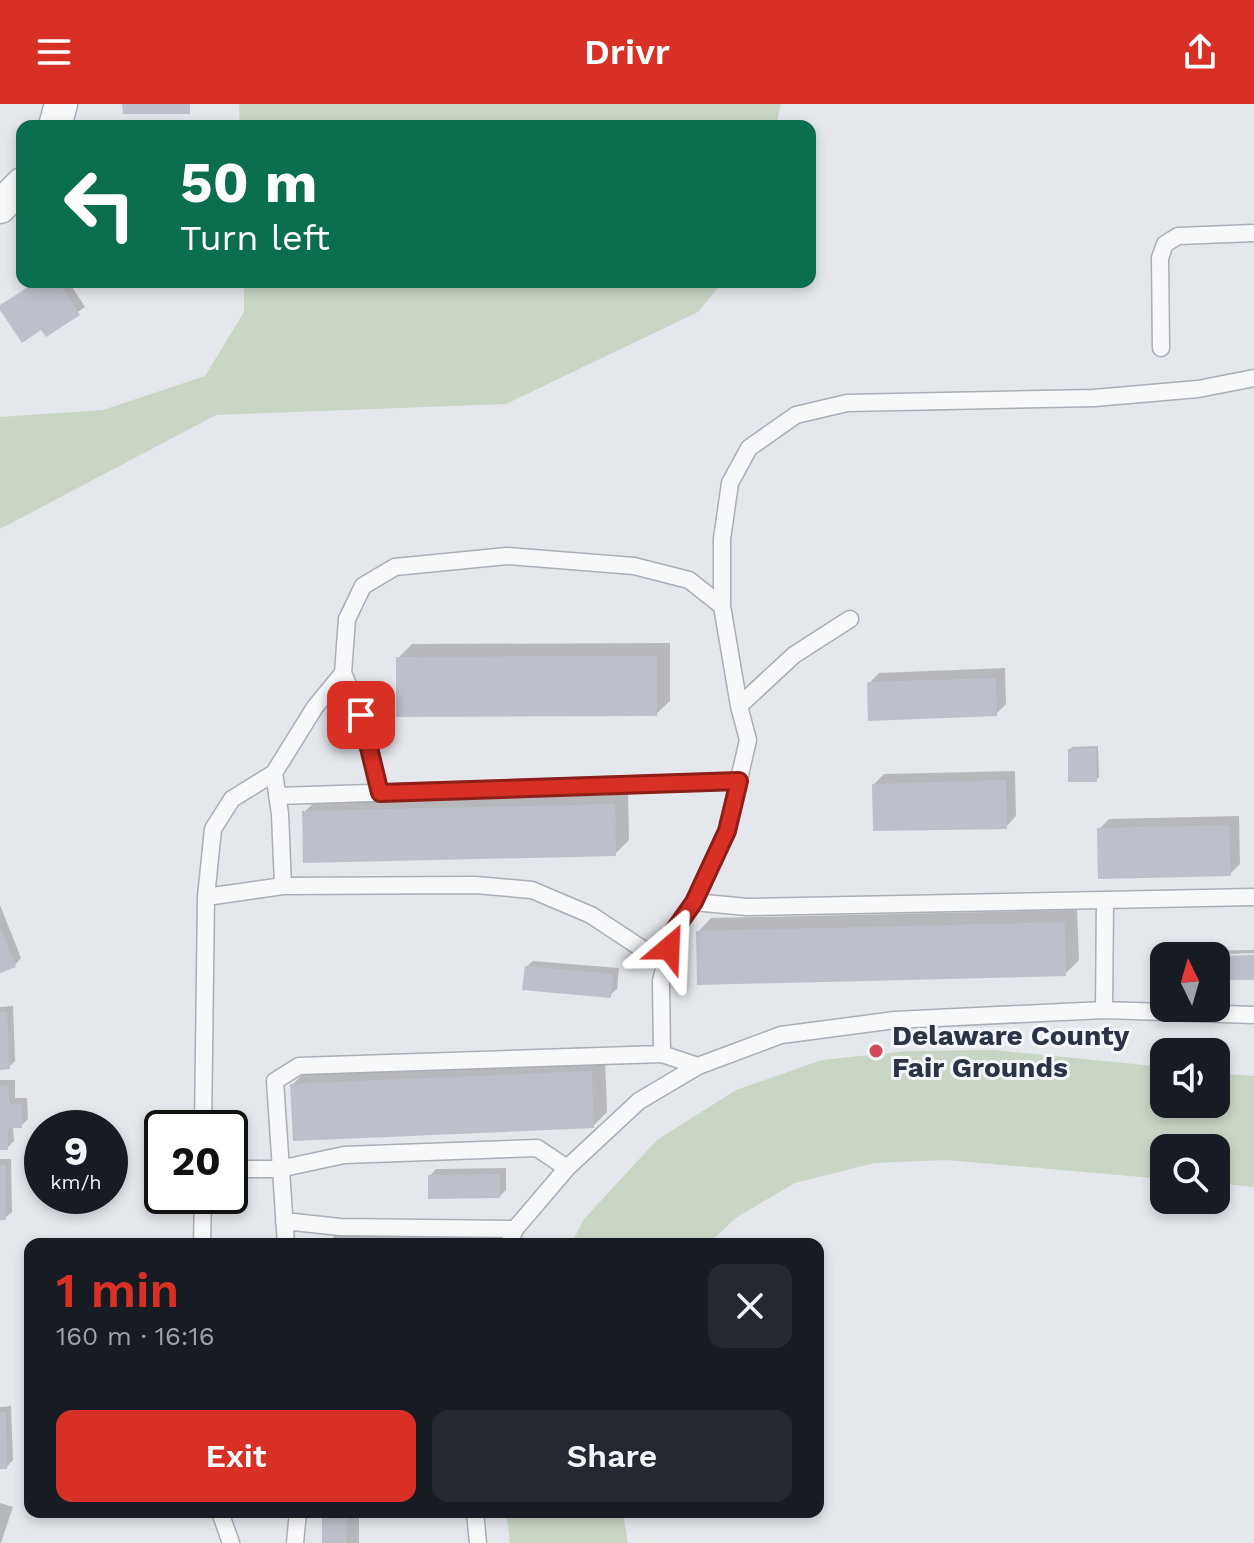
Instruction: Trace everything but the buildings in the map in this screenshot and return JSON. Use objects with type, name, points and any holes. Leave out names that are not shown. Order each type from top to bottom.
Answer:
[{"type":"street","points":[[0,207],[16,190]]},
{"type":"lane","points":[[1161,348],[1160,258],[1165,244],[1178,236],[1254,233]]},
{"type":"lane","points":[[662,1054],[661,981],[673,932],[694,902],[727,831],[748,740],[722,606],[722,539],[730,483],[749,448],[796,415],[847,403],[1094,398],[1198,389],[1254,378]]},
{"type":"lane","points":[[380,793],[361,715],[343,673],[347,619],[363,586],[395,567],[507,556],[634,566],[689,580],[722,606]]},
{"type":"lane","points":[[739,706],[794,655],[850,619]]},
{"type":"lane","points":[[203,1110],[206,897],[213,829],[232,799],[274,773],[315,707],[343,673]]},
{"type":"lane","points":[[274,773],[283,886]]},
{"type":"lane","points":[[277,796],[739,781]]},
{"type":"lane","points":[[206,897],[283,886],[475,885],[532,890],[591,915],[665,964]]},
{"type":"lane","points":[[694,902],[747,907],[1254,897]]},
{"type":"lane","points":[[1104,1010],[1105,901]]},
{"type":"lane","points":[[284,1221],[512,1236],[567,1168],[639,1101],[698,1066],[781,1035],[895,1020],[1104,1010],[1254,1015]]},
{"type":"lane","points":[[285,1238],[275,1081],[299,1066],[662,1054],[698,1066]]},
{"type":"lane","points":[[248,1169],[279,1169],[344,1155],[537,1148],[567,1168]]},
{"type":"lane","points":[[202,1238],[203,1214]]},
{"type":"lane","points":[[222,1518],[231,1543]]},
{"type":"lane","points":[[295,1543],[297,1518]]},
{"type":"lane","points":[[476,1518],[478,1543]]},
{"type":"green space","points":[[239,104],[781,104],[777,120],[240,120]]},
{"type":"green space","points":[[244,288],[718,288],[698,312],[506,404],[216,415],[0,529],[0,417],[103,410],[205,376],[244,312]]},
{"type":"green space","points":[[994,1050],[1150,1066],[1150,1118],[1230,1118],[1230,1074],[1254,1076],[1254,1187],[1230,1184],[1230,1134],[1150,1134],[1150,1178],[946,1160],[874,1163],[795,1183],[737,1217],[714,1238],[574,1238],[584,1219],[657,1140],[736,1090],[822,1060],[907,1051]]},
{"type":"green space","points":[[507,1518],[624,1518],[628,1543],[510,1543]]},
{"type":"place","name":"Delaware County Fair Grounds","points":[[876,1051]]},
{"type":"route","points":[[361,715],[380,793],[739,781],[727,831],[694,902],[673,932],[669,948]]}]
